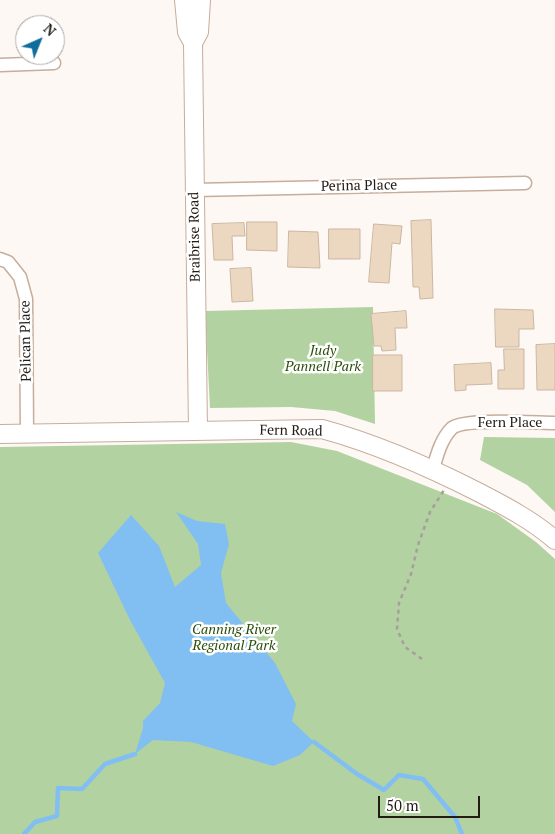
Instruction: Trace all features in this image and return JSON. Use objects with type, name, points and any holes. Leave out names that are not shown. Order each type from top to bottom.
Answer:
[{"type":"street","name":"Braibrise Road","points":[[184,0],[187,32],[193,43],[198,431]]},
{"type":"street","name":"Braibrise Road","points":[[193,43],[199,32],[201,0]]},
{"type":"street","points":[[0,65],[15,64]]},
{"type":"street","name":"Perina Place","points":[[194,190],[524,183]]},
{"type":"street","name":"Pelican Place","points":[[0,259],[8,262],[20,278],[26,299],[27,434]]},
{"type":"street","name":"Fern Place","points":[[433,469],[441,444],[454,427],[474,422],[555,423]]},
{"type":"street","name":"Fern Road","points":[[0,434],[322,429],[364,441],[433,469],[527,518],[555,540]]},
{"type":"path","points":[[422,659],[405,647],[397,629],[399,603],[411,574],[418,545],[430,512],[451,478]]},
{"type":"green space","name":"Judy Pannell Park","points":[[373,307],[375,424],[335,411],[291,407],[210,408],[205,311]]},
{"type":"green space","points":[[484,437],[555,438],[555,512],[527,485],[480,460]]},
{"type":"green space","name":"Canning River Regional Park","points":[[291,442],[337,451],[497,514],[536,542],[555,559],[555,834],[0,834],[0,447]]},
{"type":"water","points":[[176,512],[197,521],[225,524],[229,544],[221,573],[226,603],[275,663],[296,704],[292,721],[314,742],[300,755],[273,766],[191,742],[153,740],[135,754],[143,728],[143,721],[160,703],[165,683],[130,620],[98,553],[131,515],[159,546],[175,587],[201,565],[198,544]]},
{"type":"building","points":[[431,220],[433,298],[420,299],[419,287],[413,287],[411,221]]},
{"type":"building","points":[[247,222],[277,222],[277,251],[247,250]]},
{"type":"building","points":[[244,223],[245,236],[232,236],[233,260],[214,260],[212,224]]},
{"type":"building","points":[[374,224],[402,226],[400,244],[392,243],[389,283],[369,282]]},
{"type":"building","points":[[329,229],[360,229],[360,259],[329,259]]},
{"type":"building","points":[[289,231],[318,232],[320,268],[288,267]]},
{"type":"building","points":[[251,268],[253,301],[232,302],[230,269]]},
{"type":"building","points":[[495,309],[533,310],[534,329],[519,329],[519,347],[496,347]]},
{"type":"building","points":[[406,311],[407,328],[395,328],[396,350],[382,351],[381,346],[374,346],[371,314]]},
{"type":"building","points":[[555,344],[555,390],[537,390],[536,345]]},
{"type":"building","points":[[504,349],[524,349],[524,389],[498,389],[498,370],[504,370]]},
{"type":"building","points":[[373,355],[402,355],[402,391],[373,391]]},
{"type":"building","points":[[491,363],[492,384],[466,385],[466,390],[455,391],[454,365]]},
{"type":"waterway","points":[[314,742],[357,774],[384,790],[399,775],[423,779],[455,817],[462,834]]},
{"type":"waterway","points":[[24,834],[35,822],[57,816],[58,788],[82,789],[105,764],[135,754]]}]
